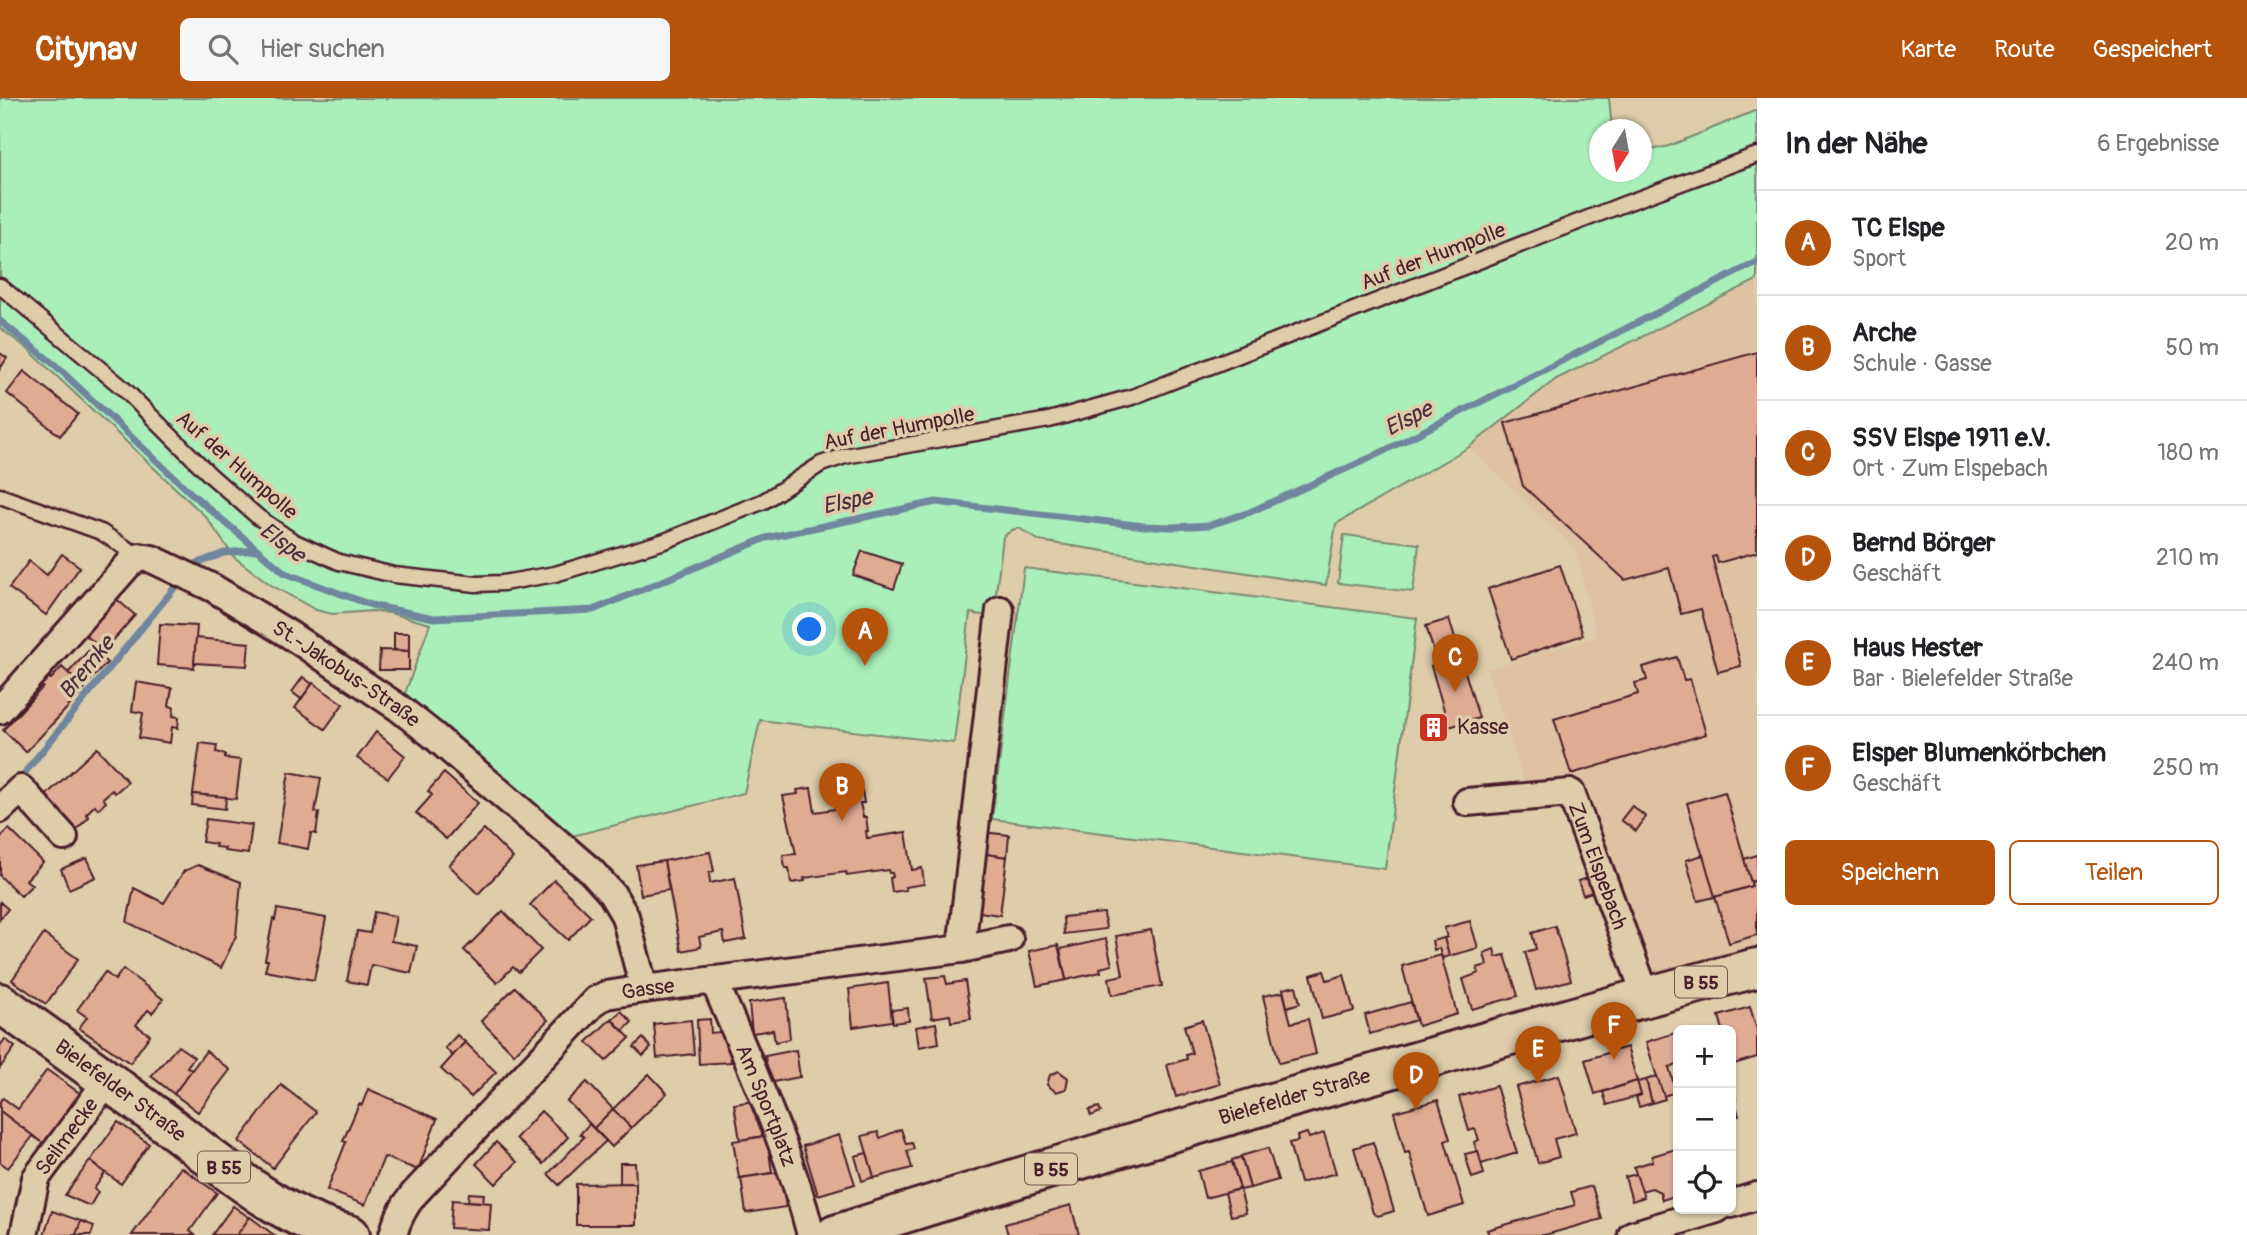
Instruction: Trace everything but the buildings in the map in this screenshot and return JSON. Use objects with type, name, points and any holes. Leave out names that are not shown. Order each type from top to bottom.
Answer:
[{"type":"main road","name":"Bielefelder Straße","points":[[835,1235],[1280,1100],[1646,996],[1757,968]]},
{"type":"main road","name":"Bielefelder Straße","points":[[0,1003],[264,1196],[311,1223],[345,1234]]},
{"type":"street","points":[[0,710],[130,564],[140,557]]},
{"type":"street","name":"St.-Jakobus-Straße","points":[[140,557],[166,564],[213,588],[400,708],[433,735],[591,871],[612,894],[625,916],[644,989]]},
{"type":"street","points":[[961,948],[1000,610]]},
{"type":"street","points":[[0,809],[21,789],[64,837]]},
{"type":"street","name":"Zum Elspebach","points":[[1468,802],[1571,793],[1646,996]]},
{"type":"street","name":"Gasse","points":[[393,1235],[396,1222],[413,1195],[585,1009],[606,995],[961,948],[1009,939]]},
{"type":"street","name":"Am Sportplatz","points":[[714,980],[800,1190],[811,1235]]},
{"type":"street","name":"Seilmecke","points":[[24,1235],[36,1178],[107,1080]]},
{"type":"street","points":[[1736,1203],[1757,1196]]},
{"type":"street","points":[[1632,1235],[1701,1214]]},
{"type":"lane","name":"Auf der Humpolle","points":[[0,286],[123,388],[210,475],[258,517],[293,541],[339,562],[394,575],[449,582],[503,583],[555,574],[665,541],[764,501],[821,464],[845,456],[1049,420],[1132,397],[1611,209],[1757,155]]},
{"type":"lane","points":[[0,496],[101,532],[140,557]]},
{"type":"shaded area","points":[[1757,280],[1757,950],[1649,981],[1574,790],[1526,787],[1487,669],[1597,637],[1576,550],[1469,447],[1556,379]]},
{"type":"green space","points":[[0,98],[1609,98],[1611,119],[1589,119],[1589,182],[1652,182],[1652,150],[1669,146],[1757,110],[1757,280],[1556,379],[1469,447],[1336,524],[1326,585],[1040,541],[1019,528],[1012,530],[1003,537],[993,617],[970,613],[954,743],[760,720],[744,793],[568,837],[402,702],[430,624],[372,611],[332,614],[316,610],[271,585],[234,557],[206,517],[28,349],[0,328]]},
{"type":"green space","points":[[1344,535],[1419,544],[1413,592],[1338,583]]},
{"type":"green space","points":[[1024,568],[1417,618],[1385,869],[992,819]]},
{"type":"waterway","name":"Elspe","points":[[0,321],[55,365],[193,495],[285,573],[371,605],[434,618],[593,610],[766,538],[936,502],[1144,526],[1210,525],[1250,512],[1372,457],[1757,262]]},
{"type":"waterway","name":"Bremke","points":[[190,566],[224,553],[255,550]]},
{"type":"waterway","name":"Bremke","points":[[26,771],[175,587]]},
{"type":"place","name":"TC Elspe","points":[[865,666]]},
{"type":"place","name":"SSV Elspe 1911 e.V.","points":[[1455,692]]},
{"type":"place","name":"Kasse","points":[[1434,727]]},
{"type":"place","name":"Arche","points":[[842,821]]},
{"type":"place","name":"Elsper Blumenkörbchen","points":[[1614,1060]]},
{"type":"place","name":"Haus Hester","points":[[1538,1084]]},
{"type":"place","name":"Bernd Börger","points":[[1416,1110]]}]
